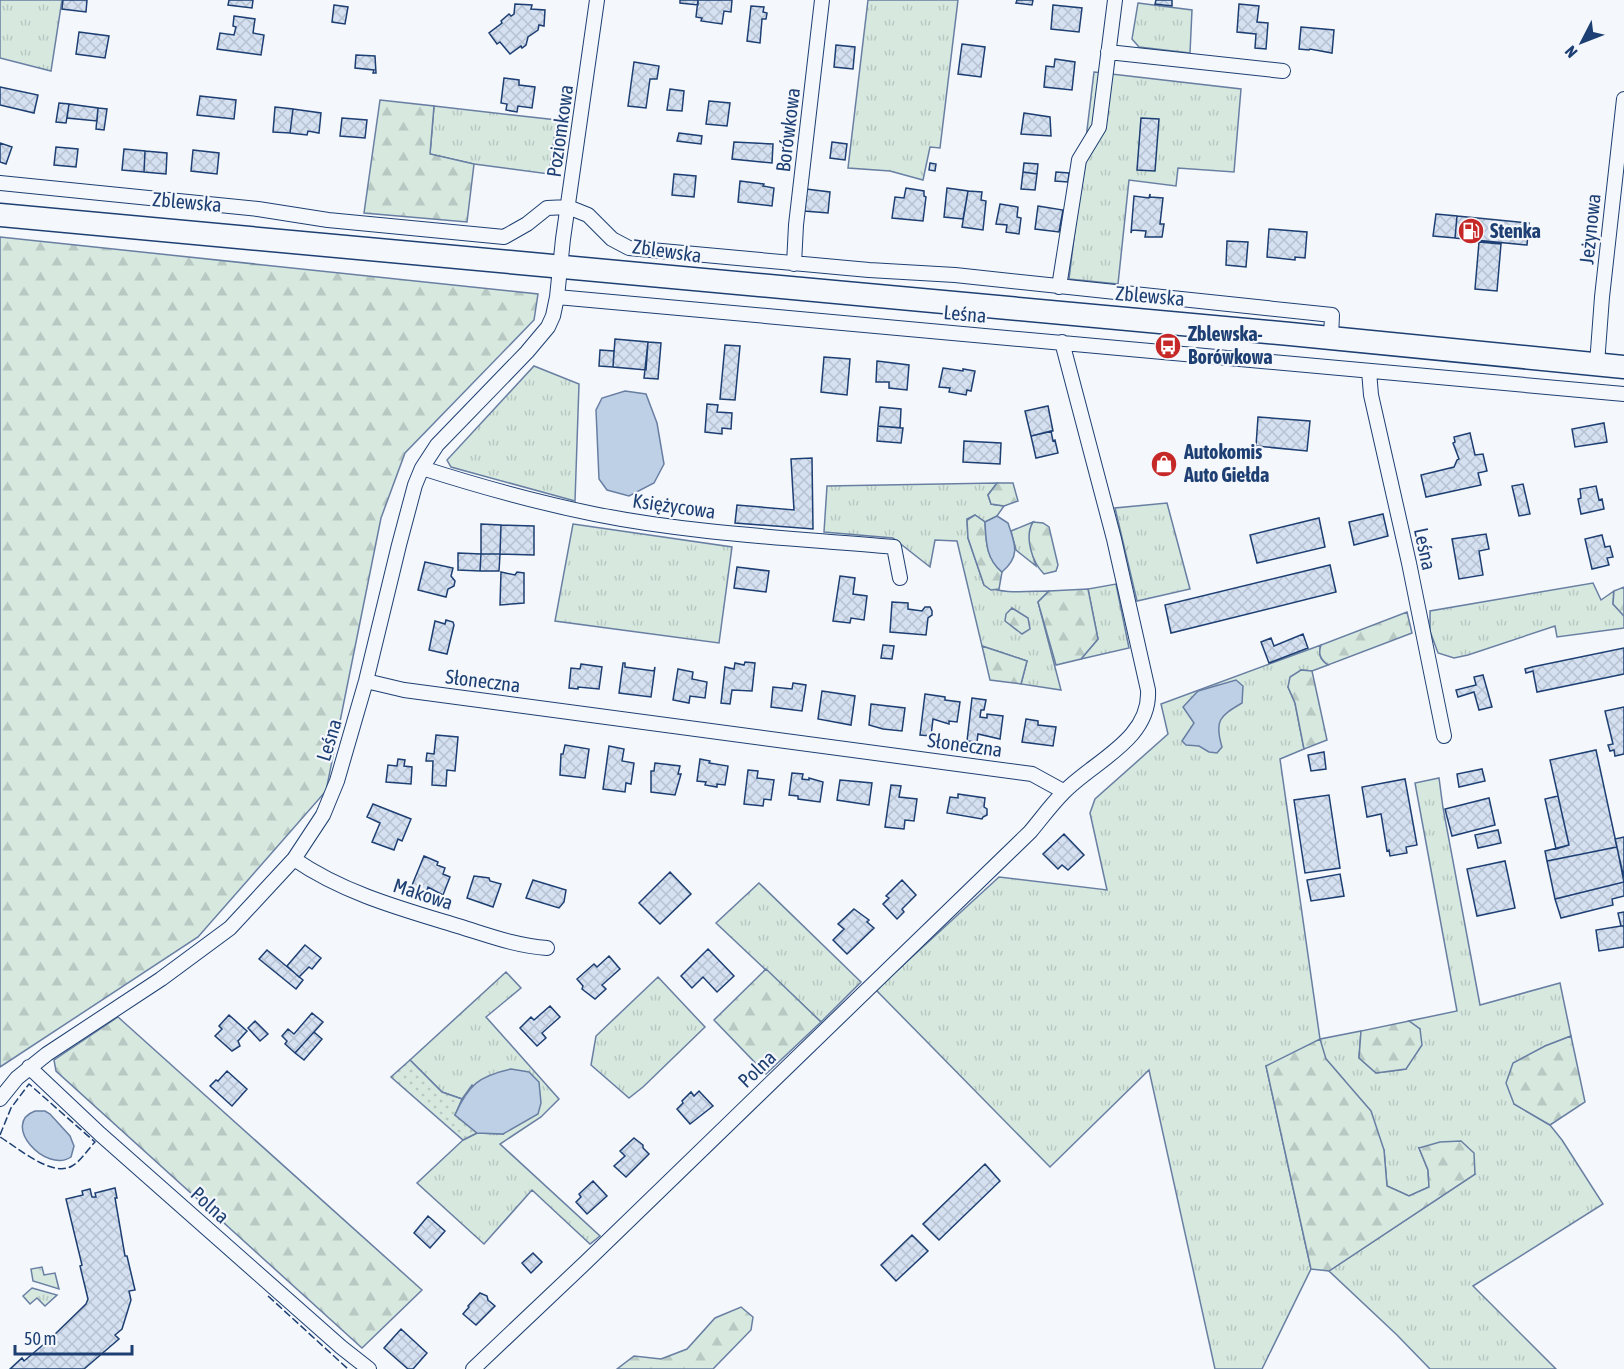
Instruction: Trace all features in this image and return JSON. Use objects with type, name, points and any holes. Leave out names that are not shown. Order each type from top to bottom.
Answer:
[{"type":"main road","name":"Zblewska","points":[[0,215],[1624,367]]},
{"type":"street","name":"Poziomkowa","points":[[560,267],[597,0]]},
{"type":"street","name":"Borówkowa","points":[[794,264],[796,225],[822,0]]},
{"type":"street","points":[[1059,287],[1079,160],[1098,127],[1115,0]]},
{"type":"street","points":[[1108,52],[1284,70]]},
{"type":"street","name":"Jeżynowa","points":[[1597,364],[1602,297],[1624,99]]},
{"type":"street","name":"Zblewska","points":[[0,183],[258,209],[328,220],[504,237],[527,224],[547,208],[568,207],[588,215],[612,239],[628,248],[794,264],[955,275],[1332,315],[1331,338]]},
{"type":"street","name":"Leśna","points":[[0,1099],[29,1067],[161,979],[230,928],[294,859],[323,815],[333,789],[366,681],[402,536],[422,468],[436,445],[503,378],[548,327],[558,297],[560,267]]},
{"type":"street","name":"Leśna","points":[[558,297],[1624,394]]},
{"type":"street","points":[[1062,342],[1114,539],[1148,698],[1144,717],[1127,739],[1064,791]]},
{"type":"street","name":"Leśna","points":[[1369,371],[1371,395],[1444,736]]},
{"type":"street","name":"Księżycowa","points":[[422,468],[493,490],[595,514],[704,531],[894,546],[900,578]]},
{"type":"street","name":"Słoneczna","points":[[366,681],[404,690],[1032,774],[1064,791]]},
{"type":"street","name":"Polna","points":[[473,1369],[1030,832],[1064,791]]},
{"type":"street","name":"Makowa","points":[[294,859],[313,872],[349,890],[403,910],[509,942],[547,948]]},
{"type":"street","name":"Polna","points":[[29,1067],[100,1134],[341,1347],[369,1369]]},
{"type":"green space","points":[[0,0],[62,0],[51,71],[0,58]]},
{"type":"green space","points":[[868,0],[958,0],[940,148],[930,147],[923,180],[890,171],[848,168]]},
{"type":"green space","points":[[1138,3],[1192,10],[1190,53],[1139,47],[1132,39]]},
{"type":"green space","points":[[1094,72],[1241,89],[1234,172],[1178,168],[1176,186],[1129,180],[1118,284],[1069,279]]},
{"type":"green space","points":[[380,100],[434,106],[430,154],[474,164],[467,222],[364,213]]},
{"type":"green space","points":[[434,106],[557,120],[549,174],[474,164],[430,154]]},
{"type":"green space","points":[[0,237],[538,294],[534,320],[405,453],[381,518],[326,791],[198,937],[0,1067]]},
{"type":"green space","points":[[534,366],[579,384],[575,501],[451,467],[447,460]]},
{"type":"green space","points":[[997,483],[988,495],[991,504],[1004,506],[997,516],[985,522],[975,515],[967,519],[968,538],[984,585],[1007,591],[1049,591],[1038,602],[1061,690],[1021,684],[1027,661],[982,646],[957,541],[935,540],[930,567],[893,538],[824,532],[827,486]]},
{"type":"green space","points":[[997,483],[1013,483],[1018,501],[1004,506],[991,504],[988,495]]},
{"type":"green space","points":[[1167,503],[1190,589],[1137,601],[1115,508]]},
{"type":"green space","points":[[975,515],[985,522],[990,555],[1002,572],[999,589],[991,590],[984,585],[968,538],[967,520]]},
{"type":"green space","points":[[1033,522],[1030,538],[1036,566],[1016,550],[1011,531]]},
{"type":"green space","points":[[1033,522],[1043,523],[1049,527],[1058,565],[1056,571],[1044,574],[1036,563],[1029,542]]},
{"type":"green space","points":[[573,524],[732,547],[719,643],[555,621]]},
{"type":"green space","points":[[1593,583],[1601,600],[1614,591],[1613,604],[1624,616],[1624,628],[1557,637],[1555,626],[1468,655],[1454,658],[1438,653],[1430,631],[1430,611]]},
{"type":"green space","points":[[1116,584],[1129,648],[1081,659],[1098,639],[1088,589]]},
{"type":"green space","points":[[1624,587],[1624,616],[1613,604],[1614,591]]},
{"type":"green space","points":[[1088,589],[1098,639],[1081,659],[1056,665],[1038,602],[1049,591]]},
{"type":"green space","points":[[1012,608],[1028,618],[1030,629],[1022,634],[1005,621],[1006,614]]},
{"type":"green space","points":[[1407,612],[1412,633],[1328,665],[1321,658],[1321,645]]},
{"type":"green space","points":[[1321,645],[1320,656],[1328,665],[1312,671],[1301,670],[1288,687],[1295,703],[1304,749],[1280,759],[1320,1039],[1361,1031],[1359,1058],[1376,1073],[1406,1069],[1420,1029],[1409,1021],[1457,1011],[1415,783],[1439,778],[1480,1005],[1560,983],[1571,1036],[1545,1046],[1514,1104],[1550,1125],[1603,1204],[1473,1286],[1556,1369],[1430,1369],[1329,1271],[1475,1174],[1419,1148],[1428,1170],[1429,1187],[1409,1196],[1387,1186],[1384,1150],[1344,1080],[1326,1059],[1266,1066],[1311,1269],[1262,1369],[1215,1369],[1149,1070],[1050,1167],[876,990],[999,877],[1107,890],[1090,813],[1095,799],[1168,734],[1161,704]]},
{"type":"green space","points":[[982,646],[1027,661],[1021,684],[990,680]]},
{"type":"green space","points":[[1301,670],[1312,671],[1327,740],[1304,749],[1295,703],[1288,687],[1290,677]]},
{"type":"green space","points":[[759,883],[861,982],[821,1022],[716,923]]},
{"type":"green space","points":[[766,969],[821,1022],[766,1074],[714,1020]]},
{"type":"green space","points":[[506,972],[521,988],[486,1017],[559,1099],[541,1117],[500,1144],[600,1236],[590,1244],[532,1190],[484,1244],[417,1183],[463,1140],[477,1133],[503,1134],[472,1085],[462,1099],[442,1092],[410,1060]]},
{"type":"green space","points":[[658,977],[705,1027],[629,1098],[591,1065],[596,1036]]},
{"type":"green space","points":[[118,1017],[422,1290],[362,1348],[56,1071],[54,1060]]},
{"type":"green space","points":[[1409,1021],[1420,1029],[1422,1045],[1406,1069],[1376,1073],[1359,1058],[1361,1031]]},
{"type":"green space","points":[[1571,1036],[1585,1102],[1550,1125],[1514,1104],[1506,1083],[1513,1063],[1545,1046]]},
{"type":"green space","points":[[1320,1039],[1326,1059],[1371,1111],[1384,1150],[1387,1186],[1409,1196],[1429,1187],[1428,1170],[1419,1148],[1440,1142],[1461,1141],[1474,1153],[1475,1174],[1329,1271],[1311,1269],[1266,1066]]},
{"type":"green space","points":[[410,1060],[442,1092],[462,1099],[455,1115],[477,1133],[463,1140],[391,1077]]},
{"type":"green space","points":[[42,1267],[44,1275],[55,1273],[59,1289],[33,1281],[31,1269]]},
{"type":"green space","points":[[32,1288],[57,1295],[45,1306],[37,1298],[30,1304],[23,1296]]},
{"type":"green space","points":[[741,1307],[753,1317],[751,1330],[713,1369],[617,1369],[634,1356],[661,1359],[687,1349],[715,1318]]},
{"type":"water","points":[[625,391],[646,394],[657,423],[664,464],[654,483],[629,496],[607,490],[599,479],[596,410],[602,398]]},
{"type":"water","points":[[997,516],[1008,523],[1015,549],[1012,561],[1002,572],[990,556],[986,536],[985,522]]},
{"type":"water","points":[[1236,680],[1243,686],[1242,703],[1228,712],[1221,720],[1219,731],[1222,747],[1217,753],[1209,752],[1199,746],[1186,745],[1182,741],[1194,723],[1183,707],[1198,691]]},
{"type":"water","points":[[511,1069],[529,1072],[539,1082],[541,1103],[538,1114],[503,1134],[477,1133],[455,1115],[465,1096],[476,1083],[491,1075]]},
{"type":"water","points":[[35,1111],[45,1111],[50,1114],[70,1136],[74,1146],[71,1157],[61,1160],[50,1159],[31,1145],[24,1136],[22,1126],[25,1117]]},
{"type":"building","points":[[63,0],[87,0],[86,12],[62,9]]},
{"type":"building","points":[[229,0],[253,0],[252,8],[228,5]]},
{"type":"building","points":[[680,0],[698,0],[698,5],[680,3]]},
{"type":"building","points":[[698,0],[732,0],[731,12],[724,11],[722,24],[701,21],[702,18],[696,17]]},
{"type":"building","points":[[1017,0],[1033,0],[1032,5],[1016,3]]},
{"type":"building","points":[[1156,0],[1172,0],[1172,6],[1155,4]]},
{"type":"building","points":[[515,4],[532,5],[531,9],[545,10],[544,26],[539,25],[538,30],[528,37],[526,45],[510,54],[500,42],[497,44],[489,33],[509,14],[511,16],[514,14]]},
{"type":"building","points":[[1239,4],[1259,6],[1257,22],[1268,23],[1266,49],[1255,48],[1256,34],[1237,32]]},
{"type":"building","points":[[334,5],[348,7],[345,24],[332,22]]},
{"type":"building","points":[[1053,5],[1082,8],[1079,32],[1051,29]]},
{"type":"building","points":[[751,6],[764,7],[763,12],[767,13],[766,19],[762,19],[760,43],[747,41]]},
{"type":"building","points":[[234,16],[255,19],[253,33],[264,35],[261,55],[217,49],[220,33],[234,35],[236,27],[233,26]]},
{"type":"building","points":[[1301,27],[1334,30],[1332,53],[1299,49]]},
{"type":"building","points":[[79,32],[109,36],[105,58],[76,54]]},
{"type":"building","points":[[962,44],[985,47],[981,77],[958,74]]},
{"type":"building","points":[[836,45],[855,47],[853,69],[834,67]]},
{"type":"building","points":[[356,55],[375,56],[376,73],[373,73],[374,70],[355,68]]},
{"type":"building","points":[[1055,59],[1075,62],[1072,90],[1044,87],[1046,66],[1054,67]]},
{"type":"building","points":[[634,62],[659,66],[657,79],[650,79],[646,108],[628,106]]},
{"type":"building","points":[[504,78],[519,80],[519,85],[535,87],[532,108],[518,106],[517,112],[506,110],[507,104],[501,103]]},
{"type":"building","points":[[0,87],[38,95],[34,113],[0,105]]},
{"type":"building","points":[[670,89],[684,91],[682,111],[667,110]]},
{"type":"building","points":[[200,96],[236,100],[234,119],[197,115]]},
{"type":"building","points":[[709,101],[730,103],[727,126],[706,124]]},
{"type":"building","points":[[59,103],[69,104],[66,123],[56,122]]},
{"type":"building","points":[[69,104],[98,108],[97,121],[67,118]]},
{"type":"building","points":[[275,107],[293,109],[290,133],[273,132]]},
{"type":"building","points":[[98,108],[107,109],[104,130],[96,129]]},
{"type":"building","points":[[293,109],[321,113],[319,133],[308,131],[307,135],[290,133]]},
{"type":"building","points":[[1024,113],[1050,117],[1051,136],[1021,134]]},
{"type":"building","points":[[342,118],[367,120],[365,138],[340,136]]},
{"type":"building","points":[[1141,118],[1159,119],[1155,171],[1137,170]]},
{"type":"building","points":[[679,133],[702,136],[701,144],[677,141]]},
{"type":"building","points":[[734,142],[773,144],[772,163],[732,159]]},
{"type":"building","points":[[832,142],[847,144],[845,160],[830,158]]},
{"type":"building","points":[[0,143],[12,147],[6,164],[0,162]]},
{"type":"building","points":[[56,147],[78,149],[76,167],[54,165]]},
{"type":"building","points":[[124,149],[145,151],[144,172],[122,170]]},
{"type":"building","points":[[193,150],[219,153],[217,174],[191,171]]},
{"type":"building","points":[[145,151],[167,153],[166,174],[144,172]]},
{"type":"building","points":[[930,163],[936,164],[935,171],[929,170]]},
{"type":"building","points":[[1024,163],[1038,164],[1037,174],[1023,172]]},
{"type":"building","points":[[1023,172],[1037,174],[1035,190],[1021,189]]},
{"type":"building","points":[[1056,172],[1069,173],[1068,182],[1055,181]]},
{"type":"building","points":[[674,174],[696,176],[694,197],[672,195]]},
{"type":"building","points":[[740,181],[764,184],[763,186],[774,188],[772,206],[738,202]]},
{"type":"building","points":[[906,188],[924,191],[926,197],[923,221],[892,218],[895,197],[904,198]]},
{"type":"building","points":[[947,188],[968,191],[963,219],[944,217]]},
{"type":"building","points":[[806,189],[830,192],[828,213],[804,211]]},
{"type":"building","points":[[968,191],[982,192],[981,200],[986,201],[983,230],[962,227]]},
{"type":"building","points":[[1150,194],[1150,197],[1163,198],[1160,224],[1164,224],[1162,237],[1145,237],[1146,231],[1132,230],[1131,233],[1134,196],[1149,198]]},
{"type":"building","points":[[1000,204],[1018,207],[1017,217],[1021,218],[1019,234],[1006,232],[1007,225],[996,224]]},
{"type":"building","points":[[1038,206],[1063,210],[1059,232],[1035,229]]},
{"type":"building","points":[[1436,214],[1457,216],[1455,238],[1433,236]]},
{"type":"building","points":[[1457,216],[1529,223],[1527,245],[1455,238]]},
{"type":"building","points":[[1269,229],[1307,232],[1305,258],[1295,257],[1295,260],[1267,257]]},
{"type":"building","points":[[1227,241],[1248,242],[1246,267],[1226,265]]},
{"type":"building","points":[[1479,242],[1501,244],[1497,291],[1475,289]]},
{"type":"building","points":[[615,339],[648,342],[646,370],[613,367]]},
{"type":"building","points":[[648,342],[661,343],[658,379],[644,378]]},
{"type":"building","points":[[725,345],[740,346],[735,400],[720,399]]},
{"type":"building","points":[[600,350],[614,351],[613,367],[599,366]]},
{"type":"building","points":[[824,357],[850,359],[847,395],[821,392]]},
{"type":"building","points":[[877,361],[909,365],[907,390],[889,388],[889,382],[876,382]]},
{"type":"building","points":[[943,368],[975,371],[971,391],[967,390],[966,395],[949,392],[950,388],[939,387]]},
{"type":"building","points":[[707,404],[718,405],[717,412],[732,413],[731,429],[722,428],[722,434],[705,432]]},
{"type":"building","points":[[1048,406],[1053,431],[1031,436],[1025,411]]},
{"type":"building","points":[[880,407],[901,409],[900,428],[878,426]]},
{"type":"building","points":[[1258,417],[1310,421],[1307,451],[1256,446]]},
{"type":"building","points":[[1604,423],[1607,442],[1575,447],[1572,429]]},
{"type":"building","points":[[878,426],[903,428],[901,443],[877,441]]},
{"type":"building","points":[[1051,431],[1058,453],[1036,458],[1031,436]]},
{"type":"building","points":[[1470,433],[1475,455],[1483,454],[1487,471],[1478,473],[1481,485],[1426,497],[1421,475],[1454,467],[1459,459],[1453,443],[1455,442],[1454,437]]},
{"type":"building","points":[[964,441],[1001,443],[1000,464],[963,462]]},
{"type":"building","points":[[812,458],[813,529],[735,523],[737,505],[794,510],[791,459]]},
{"type":"building","points":[[1523,484],[1530,514],[1519,516],[1512,486]]},
{"type":"building","points":[[1596,486],[1604,509],[1581,514],[1578,499],[1581,498],[1580,489]]},
{"type":"building","points":[[1383,514],[1388,536],[1354,545],[1349,522]]},
{"type":"building","points":[[1319,518],[1325,547],[1257,563],[1250,535]]},
{"type":"building","points":[[481,524],[501,525],[500,554],[481,554]]},
{"type":"building","points":[[501,525],[534,526],[534,555],[500,554]]},
{"type":"building","points":[[1486,534],[1489,549],[1479,551],[1483,575],[1459,579],[1452,539]]},
{"type":"building","points":[[1602,535],[1605,547],[1610,546],[1613,557],[1607,558],[1609,565],[1592,569],[1585,539]]},
{"type":"building","points":[[458,553],[481,554],[480,571],[458,570]]},
{"type":"building","points":[[481,554],[500,554],[499,571],[480,571]]},
{"type":"building","points":[[425,562],[453,568],[451,576],[455,581],[454,586],[448,589],[446,597],[418,590]]},
{"type":"building","points":[[1330,565],[1336,592],[1171,633],[1165,605]]},
{"type":"building","points":[[737,567],[769,571],[766,592],[734,588]]},
{"type":"building","points":[[501,572],[515,575],[517,572],[524,573],[524,603],[500,605]]},
{"type":"building","points":[[840,576],[855,578],[853,594],[867,596],[864,620],[851,618],[850,623],[833,621]]},
{"type":"building","points":[[892,602],[908,603],[908,609],[922,611],[925,607],[930,607],[932,615],[928,618],[926,635],[890,632]]},
{"type":"building","points":[[446,620],[453,622],[454,625],[447,654],[429,650],[435,621],[445,624]]},
{"type":"building","points":[[1303,634],[1308,648],[1269,663],[1261,642],[1271,638],[1274,646]]},
{"type":"building","points":[[883,645],[894,646],[892,659],[881,658]]},
{"type":"building","points":[[1624,648],[1624,674],[1537,692],[1533,671],[1526,673],[1525,669],[1532,667]]},
{"type":"building","points":[[745,662],[755,663],[752,691],[732,690],[730,704],[721,703],[725,667],[734,669],[735,663],[744,665]]},
{"type":"building","points":[[623,663],[625,667],[654,671],[655,667],[651,697],[619,693]]},
{"type":"building","points":[[581,664],[602,667],[599,689],[569,688],[571,668],[580,669]]},
{"type":"building","points":[[678,669],[693,672],[692,679],[707,682],[705,698],[690,696],[689,703],[673,700]]},
{"type":"building","points":[[1483,675],[1492,707],[1479,710],[1474,692],[1458,697],[1456,690],[1476,685],[1474,677]]},
{"type":"building","points":[[793,683],[806,685],[802,711],[771,707],[773,687],[792,689]]},
{"type":"building","points":[[822,691],[855,696],[851,725],[818,719]]},
{"type":"building","points":[[925,694],[960,702],[957,722],[949,721],[949,724],[933,719],[931,736],[920,735]]},
{"type":"building","points":[[972,698],[986,700],[980,717],[987,718],[987,714],[1003,716],[1000,739],[978,734],[977,742],[967,741]]},
{"type":"building","points":[[871,704],[905,708],[902,731],[869,725]]},
{"type":"building","points":[[1624,707],[1624,754],[1615,756],[1614,750],[1610,751],[1608,745],[1613,744],[1605,711]]},
{"type":"building","points":[[1026,719],[1038,721],[1038,725],[1056,727],[1053,746],[1022,742]]},
{"type":"building","points":[[436,735],[458,737],[455,771],[447,770],[446,786],[432,785],[433,761],[426,761],[427,753],[434,754]]},
{"type":"building","points":[[565,745],[589,749],[585,778],[560,775],[561,754],[563,754]]},
{"type":"building","points":[[609,746],[624,749],[622,761],[634,763],[631,784],[626,783],[625,792],[603,789]]},
{"type":"building","points":[[1596,750],[1617,847],[1547,861],[1545,851],[1569,845],[1550,760]]},
{"type":"building","points":[[1324,752],[1326,769],[1311,771],[1308,755]]},
{"type":"building","points":[[398,759],[405,760],[404,766],[412,767],[411,784],[386,782],[388,765],[397,766]]},
{"type":"building","points":[[700,759],[728,766],[725,785],[717,784],[717,787],[697,781]]},
{"type":"building","points":[[655,763],[680,766],[678,774],[681,774],[675,795],[651,792],[651,771],[654,771]]},
{"type":"building","points":[[1482,769],[1485,781],[1459,787],[1457,774]]},
{"type":"building","points":[[748,770],[758,771],[757,778],[774,780],[771,800],[764,799],[763,806],[744,804]]},
{"type":"building","points":[[792,773],[803,774],[802,779],[809,780],[809,778],[823,782],[820,802],[798,799],[798,796],[789,795]]},
{"type":"building","points":[[1405,779],[1417,845],[1406,847],[1407,853],[1390,856],[1389,850],[1387,851],[1381,814],[1367,817],[1362,787]]},
{"type":"building","points":[[840,780],[872,783],[869,805],[837,800]]},
{"type":"building","points":[[891,785],[901,786],[899,797],[917,799],[914,821],[905,820],[904,829],[885,827]]},
{"type":"building","points":[[958,794],[985,798],[984,807],[987,809],[987,815],[982,819],[947,813],[950,797],[958,798]]},
{"type":"building","points":[[1329,795],[1340,868],[1305,873],[1294,800]]},
{"type":"building","points":[[1558,796],[1569,845],[1556,849],[1545,799]]},
{"type":"building","points":[[1489,798],[1495,825],[1452,836],[1445,809]]},
{"type":"building","points":[[373,804],[411,819],[402,841],[398,839],[394,850],[372,842],[380,823],[367,817]]},
{"type":"building","points":[[1498,830],[1501,843],[1478,848],[1475,835]]},
{"type":"building","points":[[1064,834],[1084,855],[1068,870],[1062,865],[1058,869],[1043,854]]},
{"type":"building","points":[[1624,837],[1624,878],[1615,839]]},
{"type":"building","points":[[1617,847],[1624,882],[1555,899],[1547,861]]},
{"type":"building","points":[[424,856],[438,862],[437,865],[445,868],[443,874],[450,877],[443,895],[428,887],[425,897],[410,890]]},
{"type":"building","points":[[1505,861],[1515,908],[1477,916],[1467,869]]},
{"type":"building","points":[[670,872],[691,894],[660,924],[639,903]]},
{"type":"building","points":[[1340,874],[1344,896],[1311,901],[1307,880]]},
{"type":"building","points":[[474,876],[489,878],[490,881],[501,884],[493,907],[467,898]]},
{"type":"building","points":[[533,880],[566,890],[564,902],[559,908],[526,898]]},
{"type":"building","points":[[902,880],[916,895],[902,909],[904,912],[897,919],[883,904],[889,898],[886,896]]},
{"type":"building","points":[[1624,882],[1624,896],[1612,899],[1613,905],[1561,918],[1555,899]]},
{"type":"building","points":[[854,909],[869,920],[867,922],[874,928],[847,954],[833,940],[844,929],[838,924]]},
{"type":"building","points":[[1624,912],[1624,926],[1621,926],[1618,913]]},
{"type":"building","points":[[1624,926],[1624,947],[1599,951],[1596,930]]},
{"type":"building","points":[[305,945],[321,958],[312,969],[309,967],[299,977],[287,966]]},
{"type":"building","points":[[708,949],[734,976],[717,992],[703,977],[692,988],[681,976]]},
{"type":"building","points":[[267,950],[303,980],[296,989],[259,959]]},
{"type":"building","points":[[609,956],[620,969],[602,985],[606,989],[595,999],[582,989],[583,986],[577,979],[594,964],[597,967]]},
{"type":"building","points":[[550,1006],[560,1017],[542,1033],[546,1038],[537,1046],[520,1028],[531,1017],[534,1020]]},
{"type":"building","points":[[312,1013],[323,1022],[295,1053],[285,1044],[287,1041],[282,1036],[288,1029],[294,1034]]},
{"type":"building","points":[[229,1015],[247,1031],[238,1041],[240,1046],[232,1051],[215,1036],[222,1029],[219,1026]]},
{"type":"building","points":[[255,1021],[268,1034],[260,1041],[248,1028]]},
{"type":"building","points":[[314,1032],[322,1039],[304,1060],[295,1053]]},
{"type":"building","points":[[227,1071],[247,1089],[232,1106],[210,1086]]},
{"type":"building","points":[[699,1091],[713,1106],[690,1124],[677,1109],[691,1092],[694,1096]]},
{"type":"building","points":[[634,1138],[649,1154],[626,1177],[614,1166],[625,1156],[620,1151]]},
{"type":"building","points":[[985,1164],[1000,1181],[939,1240],[923,1224]]},
{"type":"building","points":[[593,1181],[607,1196],[587,1214],[576,1202],[581,1197],[579,1194]]},
{"type":"building","points":[[115,1188],[125,1256],[127,1256],[135,1290],[129,1291],[131,1300],[122,1329],[115,1335],[119,1339],[84,1369],[10,1369],[22,1358],[24,1361],[50,1339],[86,1304],[88,1299],[66,1199],[83,1195],[82,1191],[90,1189],[92,1197],[96,1197],[95,1193]]},
{"type":"building","points":[[428,1216],[445,1231],[430,1248],[414,1233]]},
{"type":"building","points":[[912,1235],[928,1251],[896,1281],[881,1265]]},
{"type":"building","points":[[533,1253],[542,1262],[531,1273],[522,1263]]},
{"type":"building","points":[[480,1293],[487,1296],[495,1306],[476,1325],[463,1314]]},
{"type":"building","points":[[401,1329],[427,1353],[413,1369],[408,1369],[384,1348]]},
{"type":"fence","points":[[0,1135],[11,1108],[29,1084],[95,1142],[75,1164],[64,1169],[45,1165],[0,1137]]},
{"type":"fence","points":[[268,1296],[348,1369]]},
{"type":"place","name":"Stenka","points":[[1471,231]]},
{"type":"place","name":"Zblewska- Borówkowa","points":[[1168,346]]},
{"type":"place","name":"Autokomis Auto Giełda","points":[[1164,464]]}]
